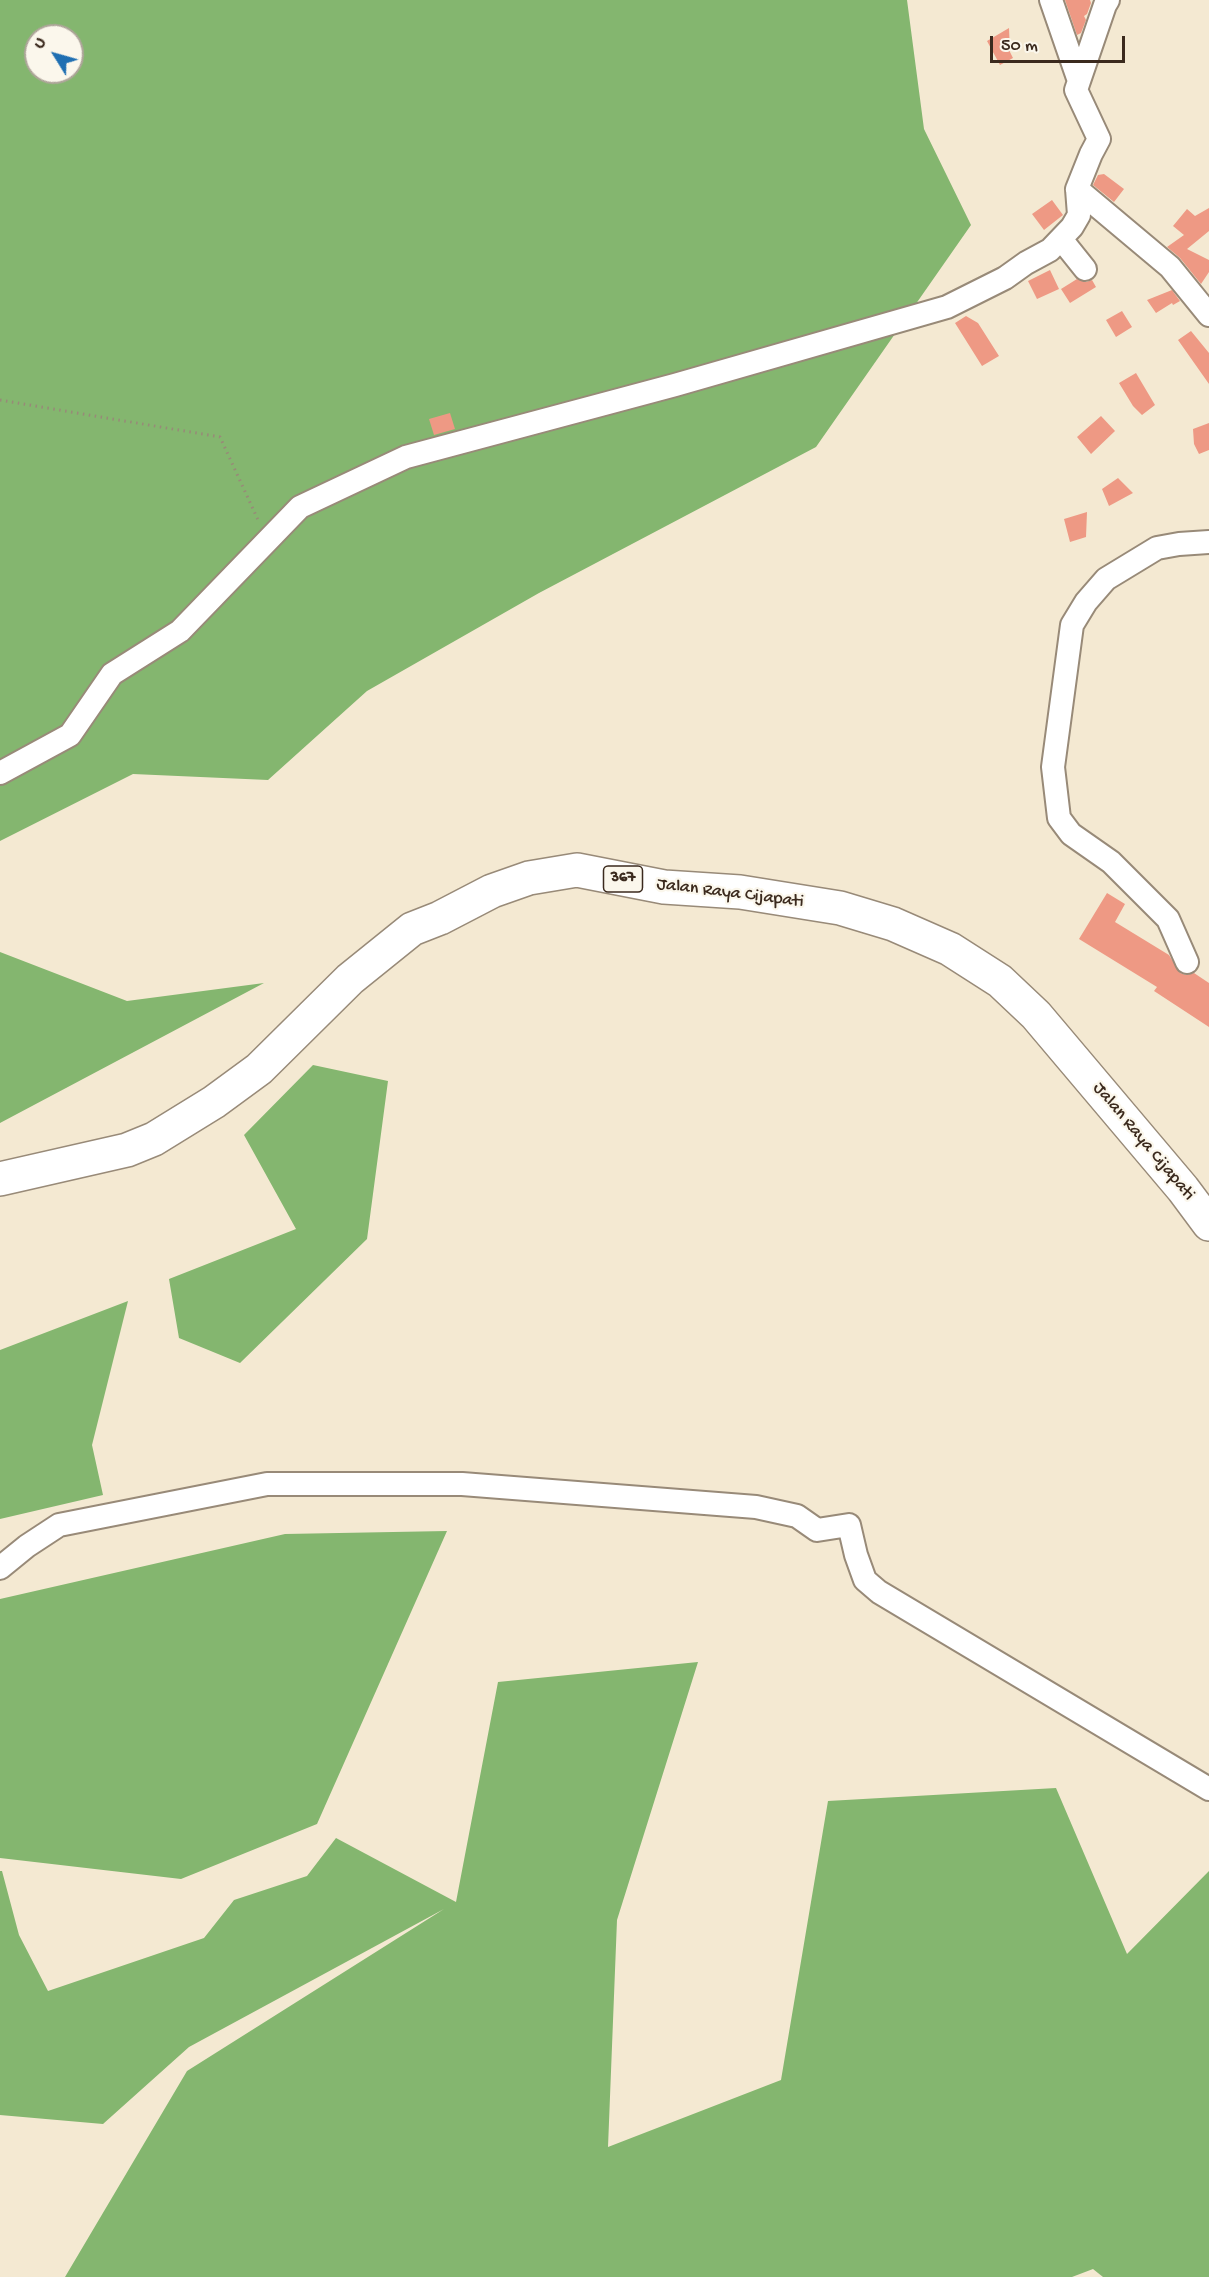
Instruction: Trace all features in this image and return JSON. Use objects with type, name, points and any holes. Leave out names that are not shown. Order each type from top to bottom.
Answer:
[{"type":"main road","name":"Jalan Raya Cijapati","points":[[0,1179],[127,1150],[154,1139],[214,1102],[259,1069],[350,979],[412,928],[440,918],[492,891],[520,881],[577,870],[664,887],[740,892],[840,908],[893,924],[950,949],[1000,981],[1036,1015],[1183,1189],[1209,1224]]},
{"type":"street","points":[[1051,0],[1079,81]]},
{"type":"street","points":[[0,773],[70,735],[112,675],[180,632],[300,507],[406,457],[675,385],[947,307],[1005,278],[1050,250],[1072,227],[1079,215],[1077,189],[1091,154],[1100,139],[1076,90],[1108,0]]},
{"type":"street","points":[[1077,189],[1170,267],[1209,315]]},
{"type":"street","points":[[1061,239],[1085,269]]},
{"type":"street","points":[[1187,962],[1168,920],[1112,862],[1071,834],[1059,818],[1053,767],[1072,625],[1086,602],[1106,579],[1157,548],[1209,542]]},
{"type":"street","points":[[0,1568],[59,1524],[267,1484],[462,1484],[756,1507],[797,1516],[817,1530],[849,1525],[865,1580],[879,1592],[1209,1789]]},
{"type":"path","points":[[0,400],[220,437],[267,539]]},
{"type":"green space","points":[[0,0],[907,0],[924,129],[971,225],[816,447],[539,593],[367,691],[268,780],[133,774],[0,841]]},
{"type":"green space","points":[[0,952],[127,1001],[264,983],[0,1123]]},
{"type":"green space","points":[[313,1065],[388,1081],[367,1239],[240,1363],[179,1338],[169,1279],[296,1229],[244,1135]]},
{"type":"green space","points":[[128,1301],[92,1445],[103,1495],[0,1519],[0,1350]]},
{"type":"green space","points":[[447,1531],[317,1824],[181,1879],[0,1858],[0,1599],[285,1534]]},
{"type":"green space","points":[[698,1662],[617,1920],[608,2147],[781,2080],[828,1801],[1056,1788],[1127,1954],[1209,1871],[1209,2277],[1103,2277],[1093,2269],[1072,2277],[65,2277],[187,2071],[444,1909],[189,2047],[103,2124],[0,2115],[0,1871],[2,1871],[19,1935],[48,1991],[204,1938],[234,1900],[307,1876],[336,1838],[456,1902],[498,1682]]},
{"type":"building","points":[[1065,0],[1090,0],[1087,14],[1084,16],[1086,20],[1081,33],[1077,35]]},
{"type":"building","points":[[1009,28],[1010,52],[1013,58],[1000,65],[987,41]]},
{"type":"building","points":[[1104,174],[1124,189],[1114,202],[1093,185],[1098,175]]},
{"type":"building","points":[[1052,200],[1063,215],[1044,230],[1032,214]]},
{"type":"building","points":[[1209,208],[1209,231],[1187,249],[1209,260],[1209,272],[1201,284],[1180,258],[1167,247],[1184,235],[1173,226],[1187,209],[1195,216]]},
{"type":"building","points":[[1050,270],[1059,289],[1037,299],[1028,281]]},
{"type":"building","points":[[1077,279],[1086,282],[1092,280],[1096,287],[1070,303],[1061,289]]},
{"type":"building","points":[[1172,290],[1180,301],[1156,313],[1147,300]]},
{"type":"building","points":[[1122,311],[1132,327],[1116,337],[1106,320]]},
{"type":"building","points":[[966,316],[978,323],[999,356],[982,366],[955,323]]},
{"type":"building","points":[[1191,331],[1209,353],[1209,384],[1178,340]]},
{"type":"building","points":[[1136,373],[1155,405],[1142,415],[1133,406],[1119,383]]},
{"type":"building","points":[[450,413],[455,429],[434,435],[429,419]]},
{"type":"building","points":[[1101,416],[1115,431],[1091,454],[1077,437]]},
{"type":"building","points":[[1209,423],[1209,450],[1199,454],[1194,444],[1193,429]]},
{"type":"building","points":[[1118,478],[1133,493],[1109,506],[1102,489]]},
{"type":"building","points":[[1087,512],[1086,537],[1070,542],[1064,519]]},
{"type":"building","points":[[1107,893],[1125,904],[1115,922],[1169,955],[1180,973],[1186,975],[1194,973],[1209,983],[1209,1027],[1154,991],[1157,987],[1079,939]]}]
